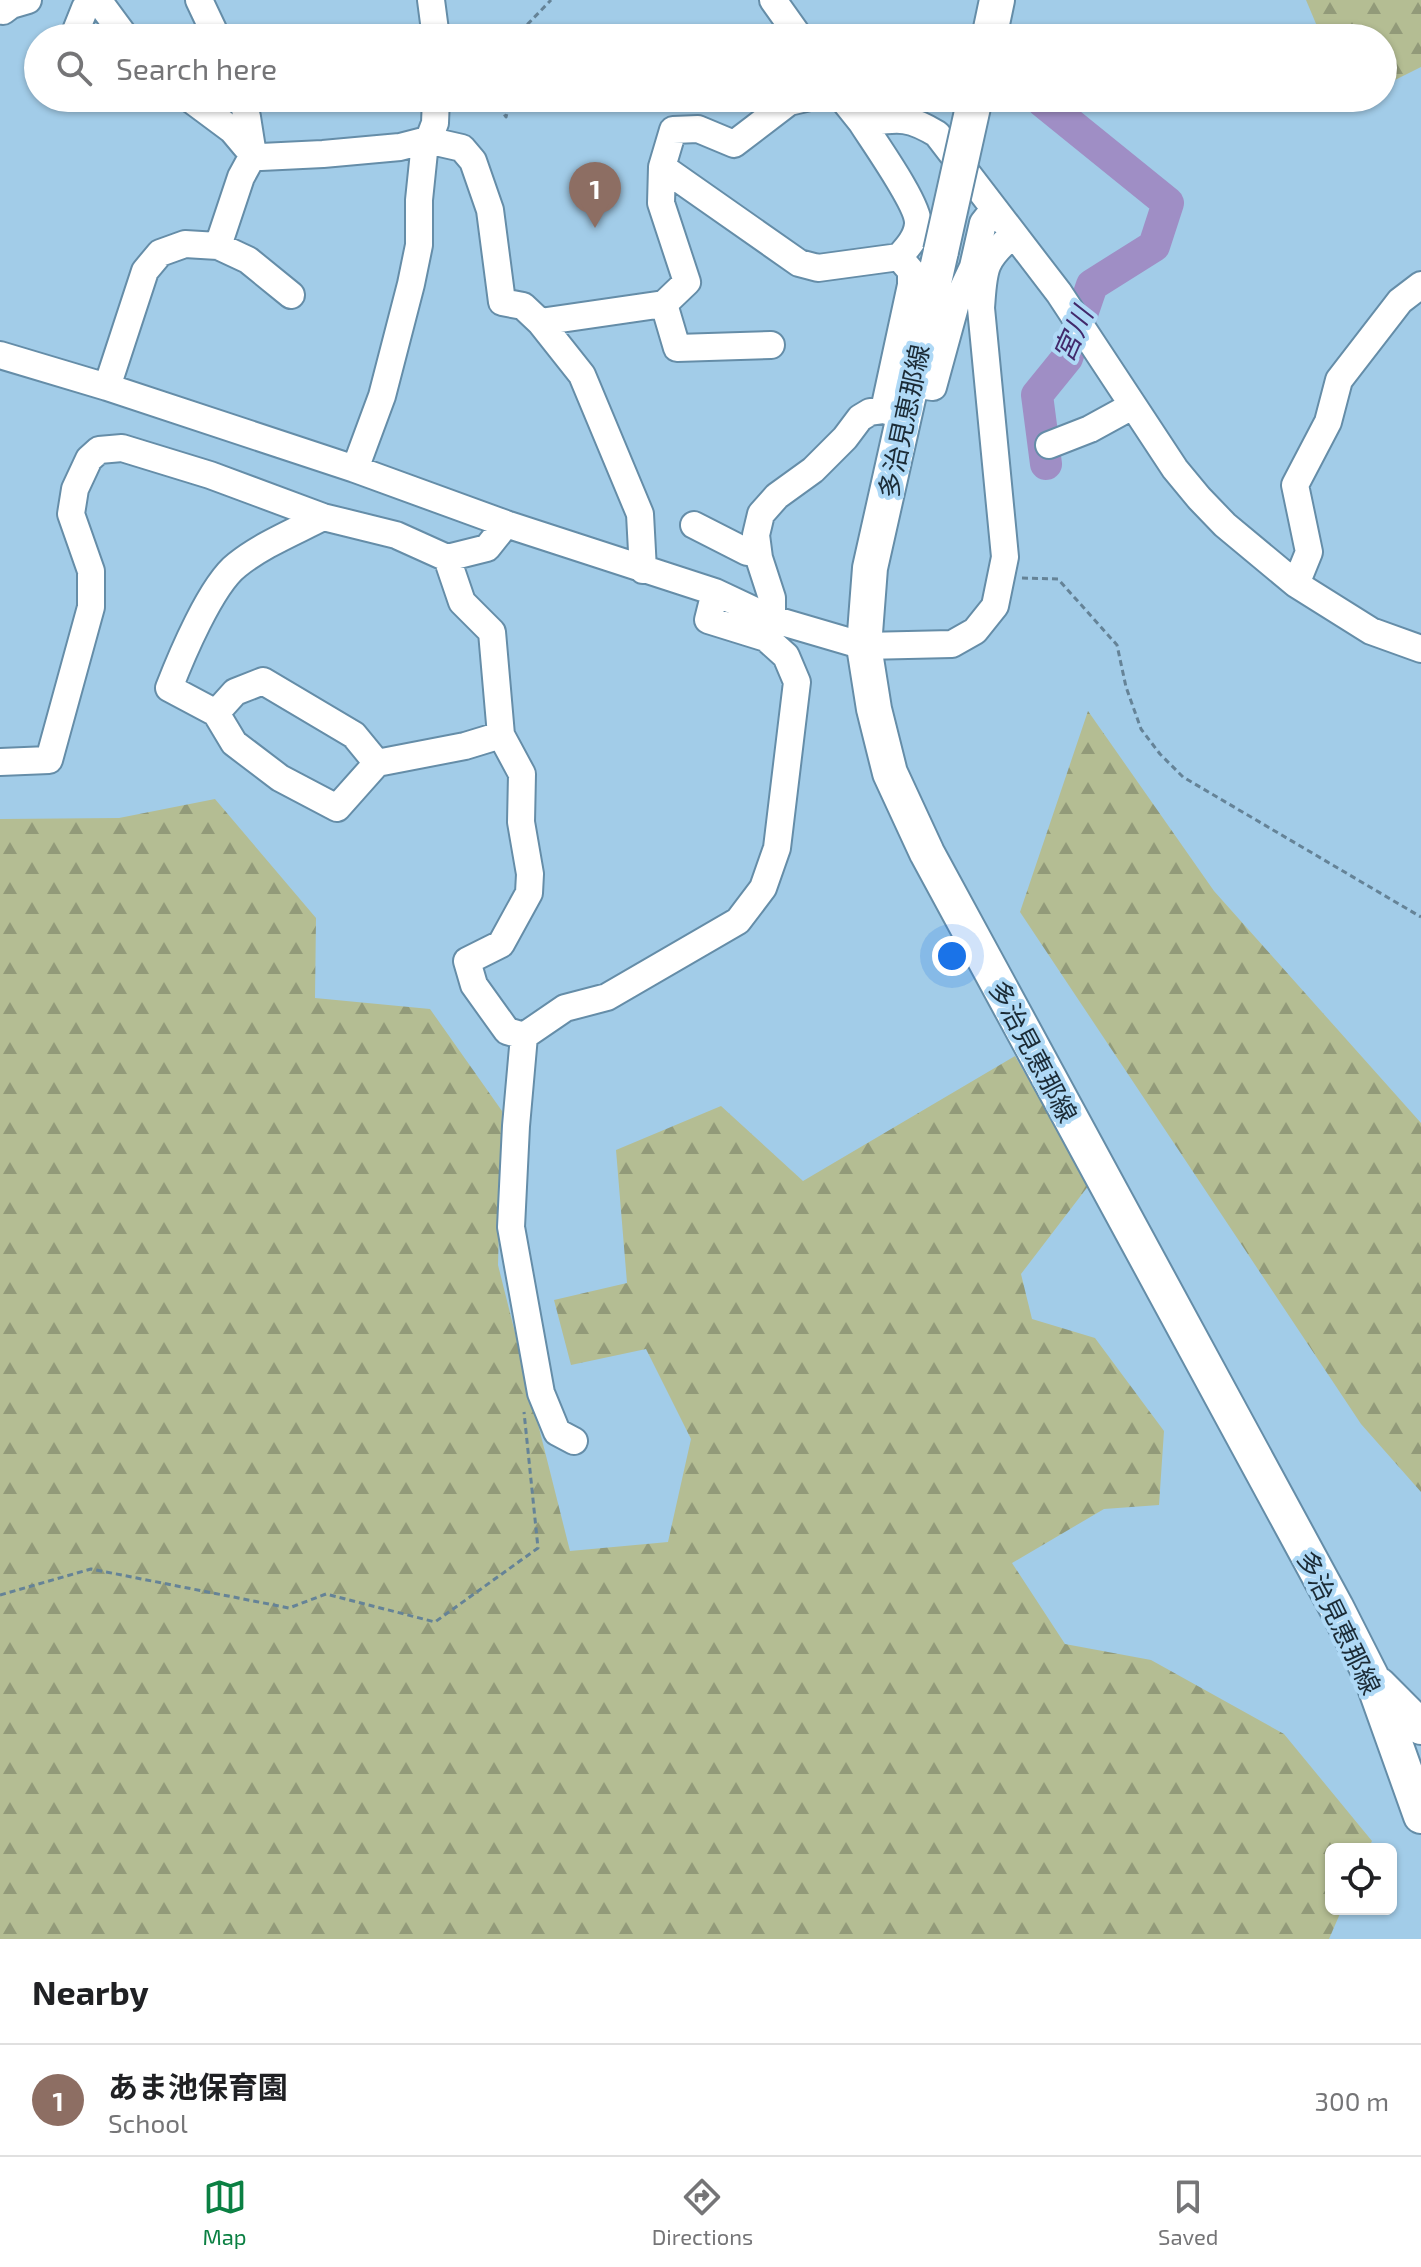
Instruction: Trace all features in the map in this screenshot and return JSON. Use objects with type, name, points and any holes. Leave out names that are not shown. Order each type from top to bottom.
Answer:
[{"type":"main road","points":[[992,24],[997,0]]},
{"type":"main road","name":"多治見恵那線","points":[[972,112],[941,251],[900,403],[870,568],[864,646],[874,709],[890,773],[927,853],[1371,1676],[1414,1767],[1421,1816]]},
{"type":"main road","points":[[1371,1676],[1421,1727]]},
{"type":"street","points":[[3,11],[28,0]]},
{"type":"street","points":[[79,24],[85,8],[96,0],[115,24]]},
{"type":"street","points":[[199,0],[210,24]]},
{"type":"street","points":[[431,0],[434,24]]},
{"type":"street","points":[[773,0],[790,24]]},
{"type":"street","points":[[208,112],[232,130],[253,155],[261,157],[400,147],[427,140],[462,148],[473,161],[490,210],[502,302],[523,306],[540,322],[582,375],[640,514],[643,570]]},
{"type":"street","points":[[218,246],[241,177],[253,155],[246,112]]},
{"type":"street","points":[[355,469],[382,396],[411,284],[419,245],[419,200],[424,152],[435,123],[435,112]]},
{"type":"street","points":[[540,322],[664,304],[687,282],[661,203],[662,167],[673,130],[698,129],[734,144],[776,112]]},
{"type":"street","points":[[662,167],[799,263],[818,268],[899,257],[912,242],[918,222],[910,201],[853,112]]},
{"type":"street","points":[[862,123],[898,118],[917,122],[937,134],[1059,293],[1175,469],[1225,525],[1296,584],[1371,631],[1421,649]]},
{"type":"street","points":[[772,619],[772,598],[756,535],[761,514],[777,496],[845,438],[860,418],[933,387],[956,303],[973,267],[983,223],[994,209]]},
{"type":"street","points":[[0,355],[355,469],[506,524],[715,592],[772,619],[864,646],[952,644],[975,631],[995,606],[1002,578],[1005,557],[981,308],[984,270],[989,259],[1013,235]]},
{"type":"street","points":[[107,387],[145,271],[160,253],[185,244],[218,246],[248,260],[291,295]]},
{"type":"street","points":[[899,257],[911,271],[900,403]]},
{"type":"street","points":[[1296,584],[1309,552],[1295,485],[1328,422],[1339,380],[1400,301],[1421,285]]},
{"type":"street","points":[[664,304],[677,348],[771,345]]},
{"type":"street","points":[[1049,445],[1090,429],[1132,406]]},
{"type":"street","points":[[0,762],[49,760],[91,607],[91,571],[71,514],[75,489],[89,459],[99,450],[122,448],[210,475],[323,517],[396,535],[447,558],[487,548],[506,524]]},
{"type":"street","points":[[323,517],[235,566],[214,593],[181,655],[169,688],[216,713],[234,743],[280,778],[337,808],[377,763],[465,746],[501,735]]},
{"type":"street","points":[[694,525],[747,552],[758,552]]},
{"type":"street","points":[[447,558],[462,602],[492,632],[501,735],[522,774],[521,822],[530,874],[529,893],[501,944],[467,961],[474,985],[507,1031],[524,1036]]},
{"type":"street","points":[[524,1036],[565,1008],[607,997],[738,921],[763,888],[777,848],[797,682],[786,656],[766,638],[708,620],[715,592]]},
{"type":"street","points":[[216,713],[235,692],[263,681],[354,735],[377,763]]},
{"type":"street","points":[[524,1036],[511,1227],[542,1396],[557,1432],[574,1441]]},
{"type":"path","points":[[528,24],[551,0]]},
{"type":"path","points":[[670,112],[675,113],[673,130]]},
{"type":"path","points":[[1002,578],[1058,579],[1117,645],[1126,687],[1141,729],[1183,777],[1421,917]]},
{"type":"path","points":[[0,1595],[91,1569],[289,1608],[326,1594],[435,1622],[538,1548],[523,1413],[542,1396]]},
{"type":"green space","points":[[1306,0],[1421,0],[1421,67],[1397,79],[1397,24],[1316,24]]},
{"type":"green space","points":[[1088,711],[1214,891],[1421,1123],[1421,1492],[1361,1424],[1020,912]]},
{"type":"green space","points":[[215,799],[316,918],[315,998],[430,1009],[502,1111],[498,1265],[570,1551],[668,1542],[691,1439],[646,1349],[571,1365],[554,1300],[627,1283],[616,1150],[721,1106],[803,1181],[1015,1056],[1089,1185],[1021,1274],[1032,1319],[1095,1338],[1164,1431],[1159,1505],[1104,1509],[1012,1563],[1065,1644],[1151,1660],[1284,1734],[1372,1841],[1325,1843],[1325,1915],[1339,1915],[1329,1939],[0,1939],[0,819],[119,818]]},
{"type":"waterway","name":"宮川","points":[[1046,464],[1037,395],[1067,358],[1092,285],[1154,246],[1168,203],[1056,112]]},
{"type":"place","name":"あま池保育園","points":[[595,228]]}]
